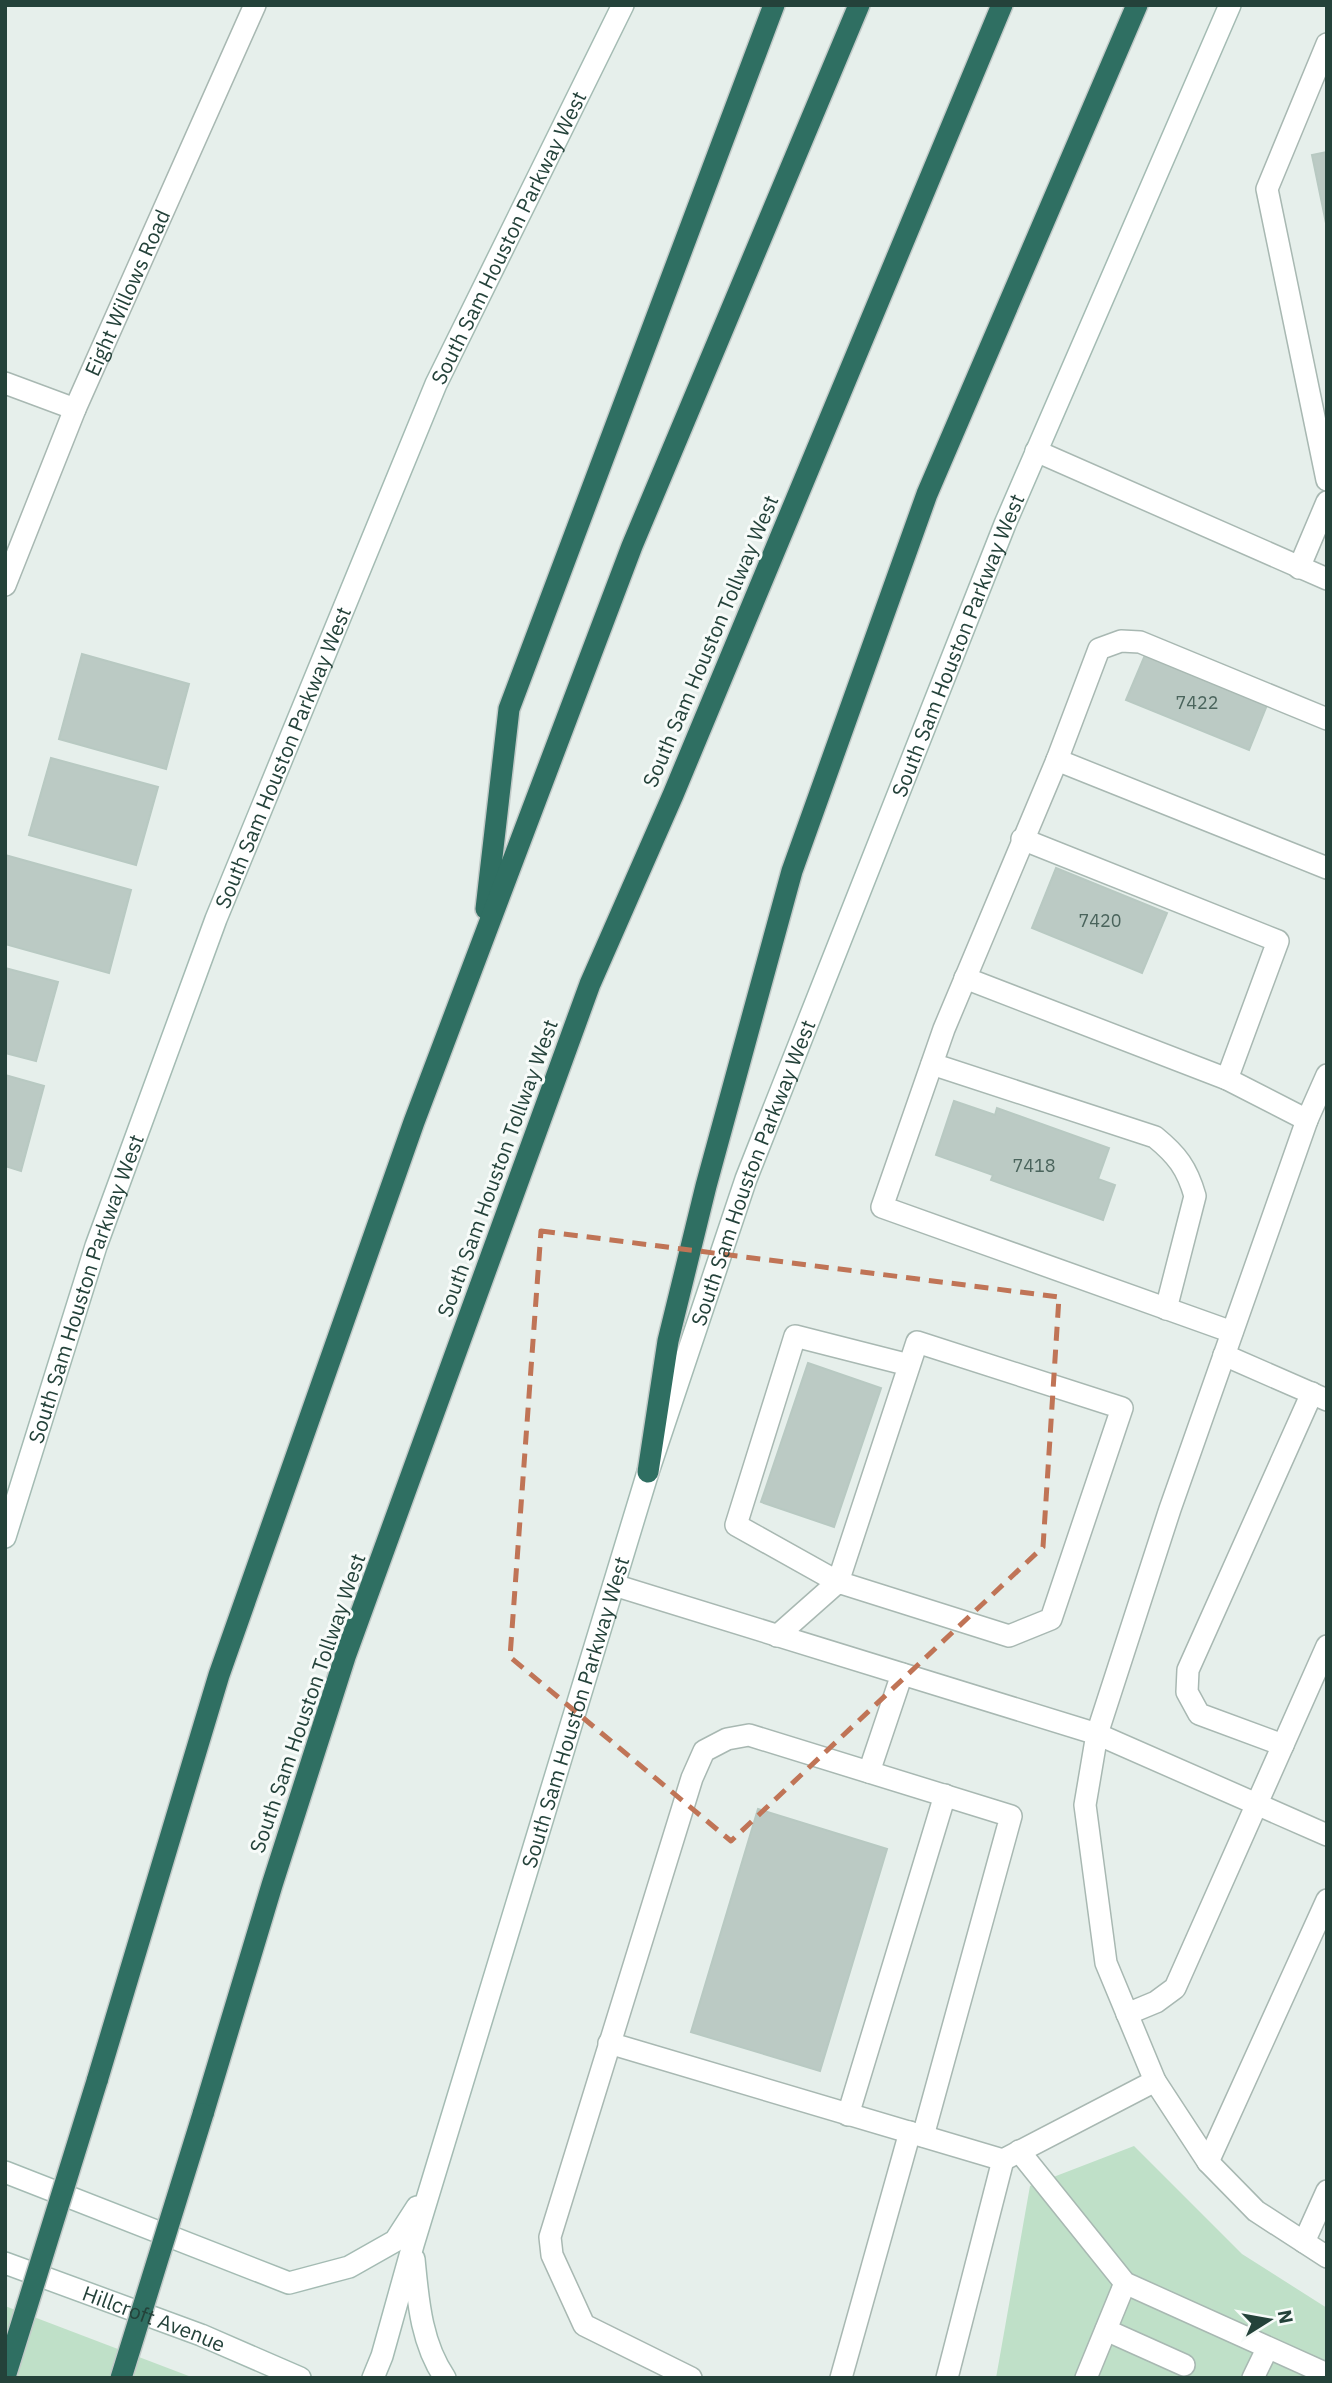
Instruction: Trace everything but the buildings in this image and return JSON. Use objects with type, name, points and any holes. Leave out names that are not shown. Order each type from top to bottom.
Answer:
[{"type":"highway","points":[[482,942],[509,709],[774,5]]},
{"type":"highway","points":[[5,2377],[219,1675],[414,1122],[632,546],[859,5]]},
{"type":"highway","name":"South Sam Houston Tollway West","points":[[121,2378],[345,1657],[590,984],[673,795],[1002,5]]},
{"type":"highway","points":[[648,1472],[668,1341],[706,1186],[792,871],[927,494],[1136,5]]},
{"type":"main road","name":"Eight Willows Road","points":[[5,585],[75,409],[255,5]]},
{"type":"main road","name":"South Sam Houston Parkway West","points":[[5,1537],[96,1246],[216,919],[436,384],[623,5]]},
{"type":"main road","name":"South Sam Houston Parkway West","points":[[373,2378],[382,2356],[412,2245],[648,1472],[746,1179],[1004,524],[1230,5]]},
{"type":"main road","points":[[1327,44],[1267,189],[1327,480]]},
{"type":"main road","points":[[5,383],[75,409]]},
{"type":"main road","points":[[1036,451],[1327,579]]},
{"type":"main road","points":[[1298,568],[1327,502]]},
{"type":"main road","points":[[1232,1332],[882,1207],[965,978],[1057,760],[1099,649],[1121,641],[1140,642],[1327,719]]},
{"type":"main road","points":[[1057,760],[1327,868]]},
{"type":"main road","points":[[1022,839],[1278,941],[1227,1079]]},
{"type":"main road","points":[[965,978],[1227,1079],[1307,1120]]},
{"type":"main road","points":[[932,1064],[1155,1137],[1176,1154],[1190,1178],[1195,1196],[1166,1309]]},
{"type":"main road","points":[[1327,1074],[1307,1120],[1170,1509],[1097,1734],[1086,1805],[1106,1963],[1155,2081],[1208,2162],[1256,2211],[1327,2257]]},
{"type":"main road","points":[[777,1636],[838,1582],[917,1342],[1122,1408],[1051,1619],[1009,1636],[838,1582],[736,1525],[794,1336],[909,1365]]},
{"type":"main road","points":[[1224,1355],[1319,1396],[1188,1670],[1187,1692],[1199,1714],[1283,1745]]},
{"type":"main road","points":[[614,1585],[1097,1734],[1327,1835]]},
{"type":"main road","points":[[1127,2014],[1156,2002],[1175,1988],[1327,1646]]},
{"type":"main road","points":[[869,1772],[902,1674]]},
{"type":"main road","points":[[691,2378],[584,2325],[552,2255],[550,2237],[692,1778],[704,1751],[727,1739],[749,1735],[1011,1816],[841,2378]]},
{"type":"main road","points":[[849,2115],[945,1796]]},
{"type":"main road","points":[[1208,2162],[1327,1900]]},
{"type":"main road","points":[[609,2043],[849,2115],[1011,2156],[1125,2283],[1327,2374]]},
{"type":"main road","points":[[947,2378],[1011,2156],[1155,2081]]},
{"type":"main road","points":[[5,2172],[289,2283],[349,2267],[395,2241],[430,2188]]},
{"type":"main road","points":[[1304,2242],[1327,2191]]},
{"type":"main road","points":[[412,2245],[419,2306],[429,2348],[445,2378]]},
{"type":"main road","name":"Hillcroft Avenue","points":[[5,2263],[201,2335],[300,2378]]},
{"type":"main road","points":[[1086,2378],[1125,2283]]},
{"type":"main road","points":[[1106,2330],[1184,2365]]},
{"type":"main road","points":[[1253,2378],[1267,2349]]},
{"type":"highlighted area","points":[[541,1231],[1059,1297],[1043,1547],[731,1841],[510,1657]]},
{"type":"green space","points":[[1134,2146],[1242,2254],[1327,2308],[1327,2378],[996,2378],[1030,2186]]},
{"type":"green space","points":[[5,2306],[194,2378],[5,2378]]}]
